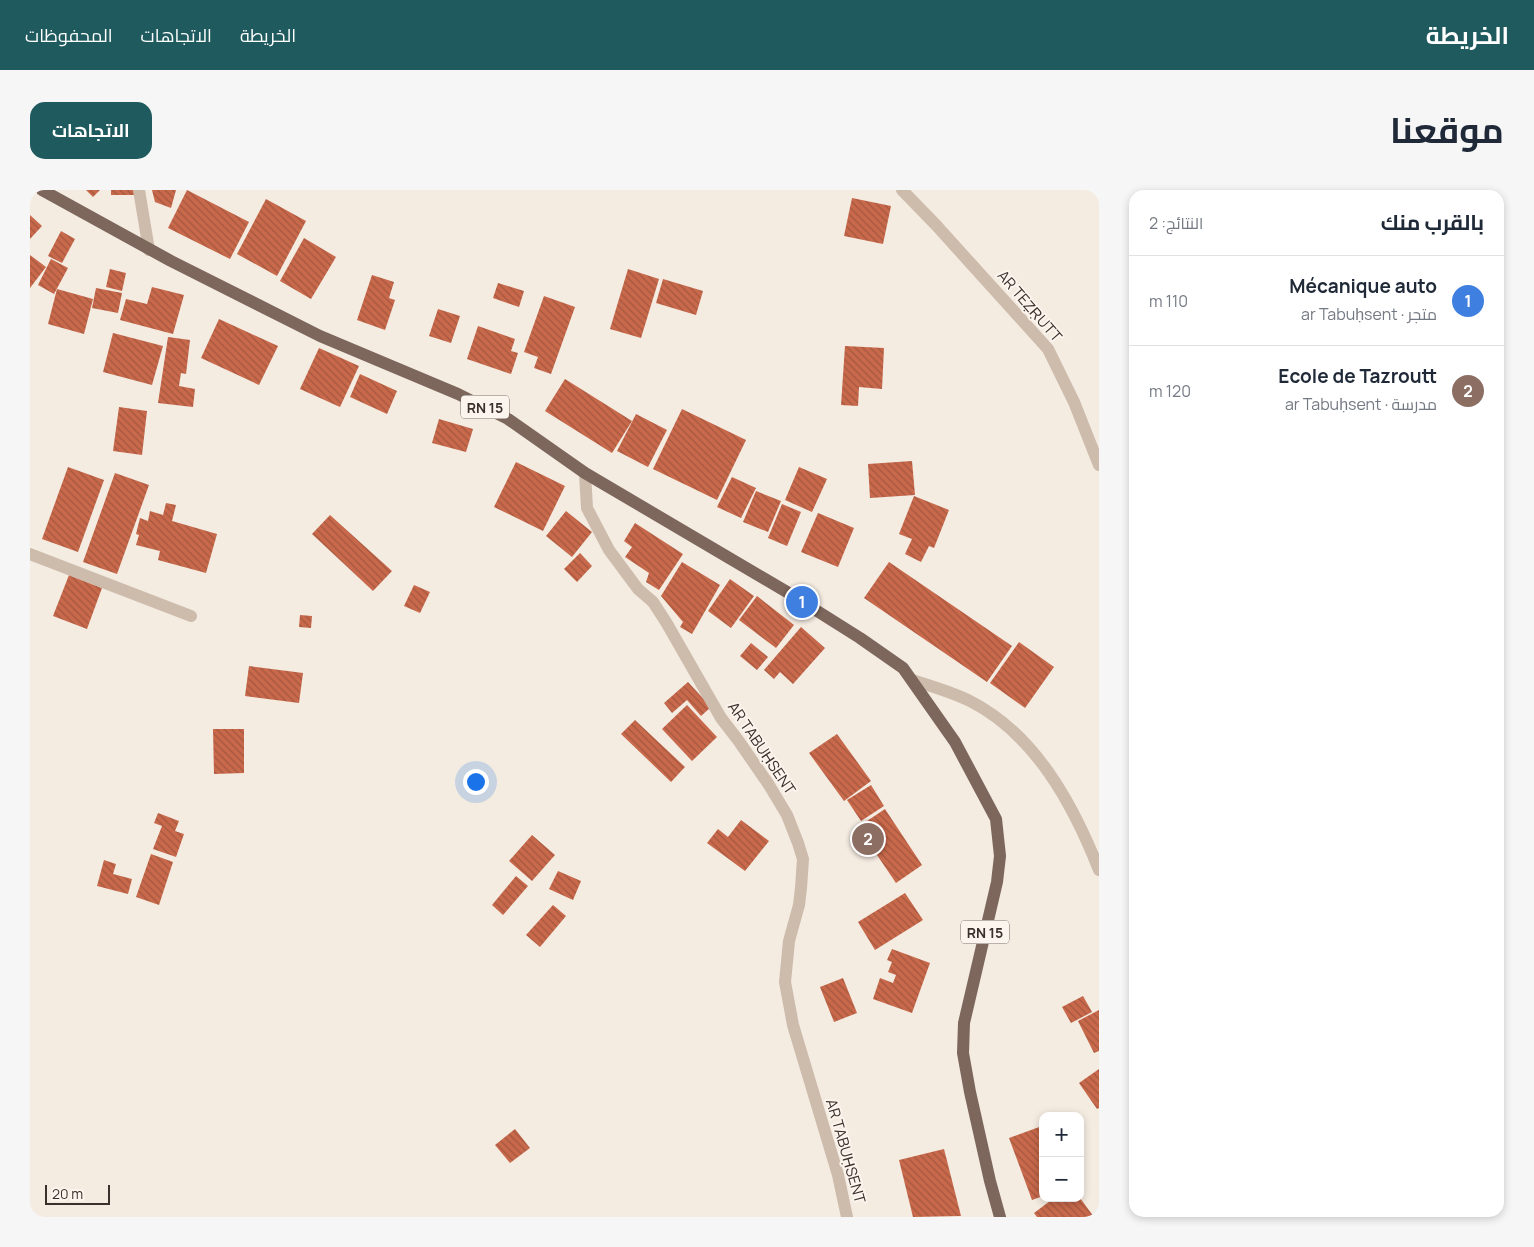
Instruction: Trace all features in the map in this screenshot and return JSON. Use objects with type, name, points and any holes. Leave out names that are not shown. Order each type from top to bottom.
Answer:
[{"type":"main road","name":"RN 15","points":[[42,190],[149,250],[320,336],[458,394],[508,419],[585,473],[796,597],[903,668],[955,742],[996,819],[1000,856],[998,873],[964,1023],[962,1054],[990,1181],[1000,1217]]},
{"type":"street","points":[[139,190],[149,250]]},
{"type":"street","name":"AR TEẒṚUTT","points":[[902,190],[1048,349],[1074,402],[1099,465]]},
{"type":"street","name":"AR TABUḤSENT","points":[[585,473],[586,508],[608,550],[638,588],[653,602],[666,622],[721,718],[769,784],[787,815],[798,843],[803,859],[802,888],[790,941],[785,982],[788,1004],[838,1175],[847,1217]]},
{"type":"street","points":[[30,554],[191,616]]},
{"type":"street","points":[[912,680],[968,700],[992,713],[1017,736],[1042,762],[1066,799],[1099,870]]},
{"type":"building","points":[[86,190],[100,190],[93,197]]},
{"type":"building","points":[[111,190],[134,190],[134,195],[111,195]]},
{"type":"building","points":[[152,190],[176,190],[171,208],[155,202]]},
{"type":"building","points":[[187,190],[249,222],[230,259],[168,228]]},
{"type":"building","points":[[852,198],[891,206],[883,244],[844,236]]},
{"type":"building","points":[[266,199],[306,221],[277,276],[237,254]]},
{"type":"building","points":[[30,215],[42,226],[30,239]]},
{"type":"building","points":[[61,231],[75,239],[62,263],[48,256]]},
{"type":"building","points":[[304,238],[336,257],[311,299],[280,281]]},
{"type":"building","points":[[30,255],[46,267],[30,288]]},
{"type":"building","points":[[51,259],[68,268],[54,294],[38,285]]},
{"type":"building","points":[[110,269],[126,273],[122,291],[106,287]]},
{"type":"building","points":[[628,269],[659,279],[641,338],[610,329]]},
{"type":"building","points":[[372,275],[394,282],[389,298],[395,300],[385,330],[357,320]]},
{"type":"building","points":[[663,279],[703,291],[696,315],[656,303]]},
{"type":"building","points":[[498,283],[524,291],[519,307],[493,298]]},
{"type":"building","points":[[152,287],[184,295],[173,334],[120,320],[126,299],[147,304]]},
{"type":"building","points":[[96,288],[122,293],[118,313],[92,308]]},
{"type":"building","points":[[57,289],[93,299],[84,334],[48,324]]},
{"type":"building","points":[[544,296],[575,307],[551,374],[534,368],[538,357],[524,352]]},
{"type":"building","points":[[438,309],[460,316],[451,343],[429,336]]},
{"type":"building","points":[[219,319],[278,346],[259,385],[201,358]]},
{"type":"building","points":[[478,326],[515,339],[511,351],[518,353],[511,374],[467,359]]},
{"type":"building","points":[[113,333],[163,346],[152,385],[103,372]]},
{"type":"building","points":[[168,337],[190,340],[186,374],[181,373],[179,386],[195,389],[193,407],[158,403]]},
{"type":"building","points":[[845,346],[884,348],[882,389],[859,387],[858,406],[841,405]]},
{"type":"building","points":[[319,348],[359,366],[340,407],[300,389]]},
{"type":"building","points":[[360,374],[397,391],[387,414],[350,397]]},
{"type":"building","points":[[565,379],[632,421],[612,453],[545,411]]},
{"type":"building","points":[[119,407],[147,411],[142,455],[113,451]]},
{"type":"building","points":[[682,409],[746,440],[717,500],[653,469]]},
{"type":"building","points":[[636,414],[667,430],[648,467],[617,451]]},
{"type":"building","points":[[439,419],[473,429],[466,452],[432,443]]},
{"type":"building","points":[[912,461],[915,495],[870,498],[868,464]]},
{"type":"building","points":[[516,462],[565,486],[543,531],[494,507]]},
{"type":"building","points":[[68,467],[104,480],[78,552],[42,539]]},
{"type":"building","points":[[799,467],[827,479],[812,512],[785,500]]},
{"type":"building","points":[[115,473],[149,485],[117,574],[83,562]]},
{"type":"building","points":[[732,477],[756,488],[741,518],[717,507]]},
{"type":"building","points":[[756,491],[781,501],[768,532],[743,522]]},
{"type":"building","points":[[914,496],[949,510],[934,548],[929,546],[921,562],[905,554],[912,539],[899,534]]},
{"type":"building","points":[[166,503],[176,505],[172,521],[217,534],[206,573],[158,560],[160,551],[136,545],[139,535],[136,534],[140,518],[148,521],[150,511],[163,515]]},
{"type":"building","points":[[782,504],[801,512],[787,546],[768,538]]},
{"type":"building","points":[[566,511],[592,532],[572,557],[546,536]]},
{"type":"building","points":[[818,513],[854,528],[838,567],[801,552]]},
{"type":"building","points":[[330,515],[392,571],[373,591],[312,534]]},
{"type":"building","points":[[635,523],[683,554],[659,590],[646,582],[649,573],[625,557],[632,547],[624,541]]},
{"type":"building","points":[[580,553],[592,566],[577,582],[564,569]]},
{"type":"building","points":[[682,562],[720,585],[692,634],[680,627],[683,622],[661,596]]},
{"type":"building","points":[[889,562],[1012,646],[987,682],[864,598]]},
{"type":"building","points":[[69,575],[102,588],[87,629],[53,616]]},
{"type":"building","points":[[730,579],[754,596],[731,628],[708,611]]},
{"type":"building","points":[[414,585],[430,592],[420,613],[404,606]]},
{"type":"building","points":[[757,596],[794,625],[776,648],[739,620]]},
{"type":"building","points":[[300,615],[312,616],[311,628],[299,627]]},
{"type":"building","points":[[801,627],[825,648],[793,684],[780,672],[774,679],[764,670]]},
{"type":"building","points":[[1019,642],[1054,667],[1025,708],[990,683]]},
{"type":"building","points":[[751,643],[768,657],[757,670],[740,656]]},
{"type":"building","points":[[249,666],[303,673],[299,703],[245,696]]},
{"type":"building","points":[[688,682],[711,707],[701,716],[687,700],[672,713],[664,703]]},
{"type":"building","points":[[687,705],[717,737],[692,761],[662,729]]},
{"type":"building","points":[[635,720],[685,767],[671,782],[621,734]]},
{"type":"building","points":[[213,729],[244,729],[244,773],[214,774]]},
{"type":"building","points":[[837,734],[871,781],[844,801],[809,753]]},
{"type":"building","points":[[871,785],[884,806],[861,821],[847,800]]},
{"type":"building","points":[[885,809],[922,865],[896,883],[858,827]]},
{"type":"building","points":[[158,813],[179,821],[175,831],[184,834],[176,857],[153,849],[162,826],[154,823]]},
{"type":"building","points":[[741,820],[769,841],[745,871],[707,843],[718,829],[728,837]]},
{"type":"building","points":[[532,835],[555,855],[532,881],[509,861]]},
{"type":"building","points":[[151,854],[173,862],[159,905],[136,897]]},
{"type":"building","points":[[104,860],[116,864],[113,874],[132,879],[128,894],[97,886]]},
{"type":"building","points":[[558,871],[581,881],[573,900],[549,889]]},
{"type":"building","points":[[516,876],[528,886],[503,915],[492,905]]},
{"type":"building","points":[[905,893],[923,920],[875,950],[858,922]]},
{"type":"building","points":[[553,905],[566,916],[540,947],[526,935]]},
{"type":"building","points":[[892,949],[930,963],[912,1013],[873,999],[880,978],[893,983],[896,975],[888,972],[892,962],[887,960]]},
{"type":"building","points":[[843,978],[857,1013],[834,1022],[820,987]]},
{"type":"building","points":[[1083,996],[1092,1012],[1071,1023],[1062,1007]]},
{"type":"building","points":[[1099,1010],[1099,1051],[1094,1053],[1078,1021]]},
{"type":"building","points":[[1099,1069],[1099,1108],[1097,1109],[1079,1083]]},
{"type":"building","points":[[1039,1127],[1039,1197],[1032,1200],[1009,1138]]},
{"type":"building","points":[[515,1129],[530,1148],[510,1163],[495,1145]]},
{"type":"building","points":[[944,1149],[961,1216],[913,1217],[899,1160]]},
{"type":"building","points":[[1049,1202],[1083,1202],[1094,1217],[1037,1217],[1034,1213]]},
{"type":"place","name":"Mécanique auto","points":[[802,602]]},
{"type":"place","name":"Ecole de Tazroutt","points":[[868,839]]}]
